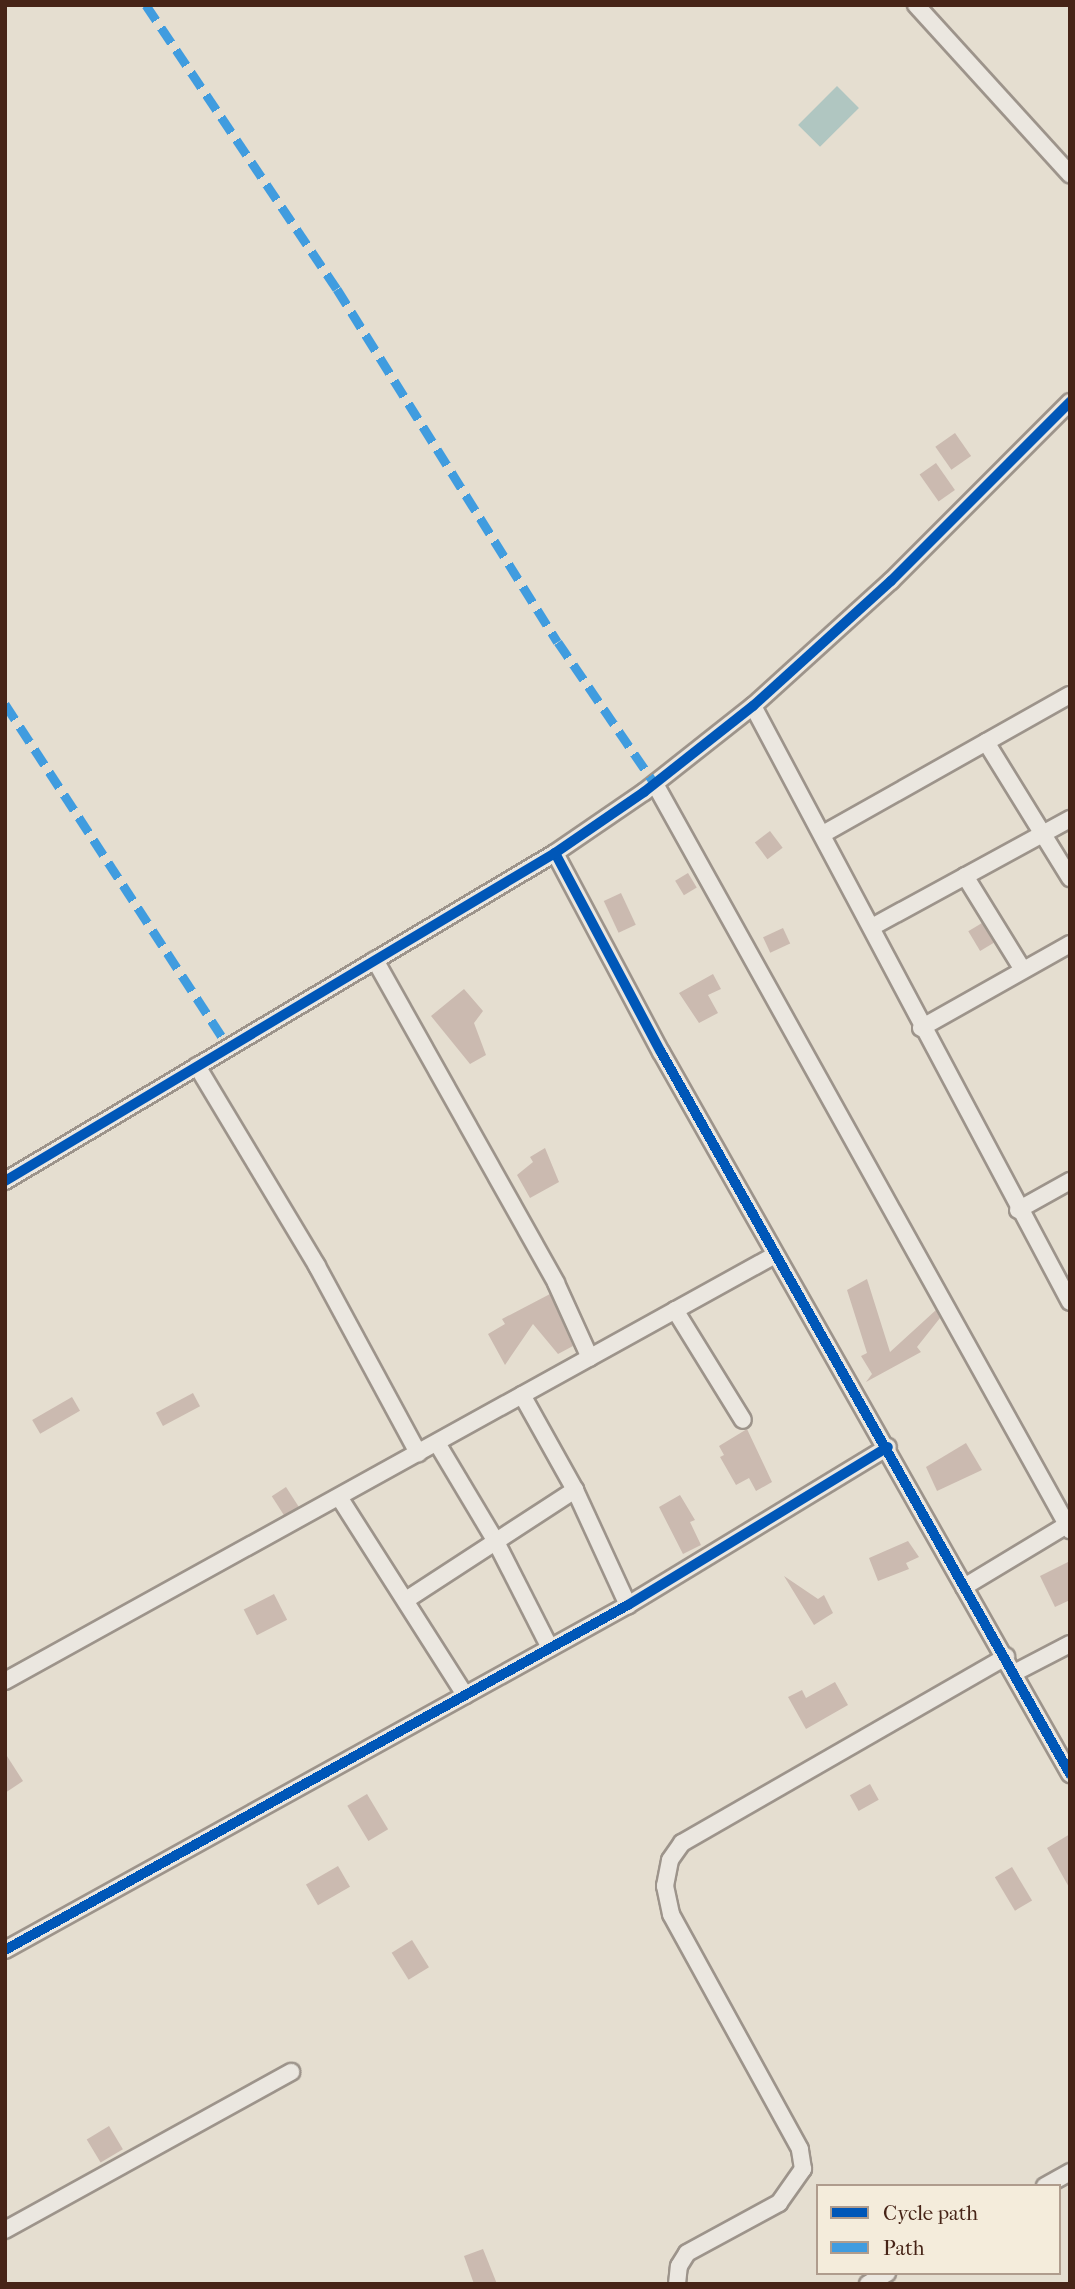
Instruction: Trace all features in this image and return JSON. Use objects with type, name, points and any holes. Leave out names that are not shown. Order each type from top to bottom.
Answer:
[{"type":"street","points":[[916,5],[1070,174]]},
{"type":"street","points":[[5,1181],[555,853],[655,784],[753,706],[891,581],[1070,402]]},
{"type":"street","points":[[823,834],[1070,695]]},
{"type":"street","points":[[753,706],[872,927],[921,1028],[1070,1302]]},
{"type":"street","points":[[986,742],[1045,833],[1070,878]]},
{"type":"street","points":[[655,784],[1069,1525],[964,1587]]},
{"type":"street","points":[[872,927],[1070,819]]},
{"type":"street","points":[[555,853],[775,1255],[888,1447],[964,1587],[1016,1672],[1070,1774]]},
{"type":"street","points":[[965,876],[1023,970]]},
{"type":"street","points":[[921,1028],[1070,944]]},
{"type":"street","points":[[375,960],[556,1283],[590,1358]]},
{"type":"street","points":[[197,1066],[317,1266],[418,1453]]},
{"type":"street","points":[[1018,1210],[1070,1181]]},
{"type":"street","points":[[5,1681],[775,1255]]},
{"type":"street","points":[[676,1310],[743,1420]]},
{"type":"street","points":[[522,1395],[575,1490],[628,1605]]},
{"type":"street","points":[[437,1443],[495,1539],[550,1648]]},
{"type":"street","points":[[5,1950],[628,1605],[888,1447]]},
{"type":"street","points":[[406,1600],[478,1556],[495,1539],[575,1490]]},
{"type":"street","points":[[339,1497],[465,1695]]},
{"type":"street","points":[[1016,1672],[1070,1644]]},
{"type":"street","points":[[677,2284],[678,2266],[687,2253],[779,2203],[803,2169],[800,2149],[671,1914],[665,1886],[670,1860],[682,1843],[1006,1657]]},
{"type":"street","points":[[5,2230],[290,2072]]},
{"type":"street","points":[[1049,2184],[1070,2172]]},
{"type":"street","points":[[868,2284],[884,2275]]},
{"type":"water","points":[[837,86],[859,108],[820,147],[798,125]]},
{"type":"building","points":[[955,433],[971,456],[951,470],[935,447]]},
{"type":"building","points":[[936,463],[955,490],[939,502],[920,474]]},
{"type":"building","points":[[770,831],[783,848],[767,859],[755,842]]},
{"type":"building","points":[[688,873],[697,888],[684,895],[675,881]]},
{"type":"building","points":[[621,893],[636,925],[619,933],[604,901]]},
{"type":"building","points":[[982,923],[994,943],[980,951],[968,931]]},
{"type":"building","points":[[783,928],[790,943],[770,953],[763,937]]},
{"type":"building","points":[[713,974],[721,989],[708,995],[718,1013],[699,1023],[679,993]]},
{"type":"building","points":[[464,989],[483,1011],[474,1023],[486,1055],[470,1064],[431,1016]]},
{"type":"building","points":[[545,1148],[559,1182],[530,1198],[517,1175],[533,1162],[530,1157]]},
{"type":"building","points":[[867,1279],[890,1352],[936,1310],[940,1318],[917,1347],[921,1352],[866,1382],[872,1374],[861,1356],[867,1353],[847,1290]]},
{"type":"building","points":[[550,1294],[573,1346],[558,1354],[533,1324],[505,1365],[488,1334],[505,1324],[502,1319]]},
{"type":"building","points":[[193,1393],[200,1406],[163,1426],[156,1413]]},
{"type":"building","points":[[72,1397],[80,1411],[40,1434],[32,1420]]},
{"type":"building","points":[[747,1429],[772,1482],[756,1491],[749,1478],[736,1485],[720,1457],[724,1455],[719,1446]]},
{"type":"building","points":[[966,1443],[982,1470],[937,1491],[926,1467]]},
{"type":"building","points":[[286,1487],[299,1507],[285,1516],[272,1496]]},
{"type":"building","points":[[680,1495],[695,1520],[690,1522],[701,1545],[683,1554],[659,1507]]},
{"type":"building","points":[[908,1541],[919,1557],[906,1563],[909,1569],[878,1581],[869,1558]]},
{"type":"building","points":[[1070,1561],[1070,1600],[1055,1607],[1040,1576]]},
{"type":"building","points":[[784,1576],[818,1599],[824,1595],[833,1613],[814,1625]]},
{"type":"building","points":[[274,1594],[287,1620],[257,1635],[244,1609]]},
{"type":"building","points":[[835,1682],[848,1705],[806,1729],[788,1697],[802,1690],[806,1698]]},
{"type":"building","points":[[5,1753],[23,1781],[5,1793]]},
{"type":"building","points":[[870,1784],[879,1800],[859,1811],[850,1795]]},
{"type":"building","points":[[367,1794],[388,1829],[368,1841],[347,1806]]},
{"type":"building","points":[[1070,1834],[1070,1889],[1047,1848]]},
{"type":"building","points":[[338,1866],[350,1887],[318,1905],[306,1884]]},
{"type":"building","points":[[1012,1867],[1032,1900],[1015,1911],[995,1877]]},
{"type":"building","points":[[412,1940],[429,1967],[409,1980],[392,1953]]},
{"type":"building","points":[[109,2126],[123,2149],[101,2163],[87,2139]]},
{"type":"building","points":[[483,2249],[497,2284],[474,2284],[464,2256]]},
{"type":"marked path","points":[[146,5],[337,289],[558,642],[655,784]]},
{"type":"marked path","points":[[5,704],[229,1048]]},
{"type":"cycle path","points":[[5,1181],[555,853],[644,792],[753,706],[891,581],[1070,402]]},
{"type":"cycle path","points":[[555,853],[661,1052],[1070,1774]]},
{"type":"cycle path","points":[[5,1950],[628,1605],[888,1447]]}]
